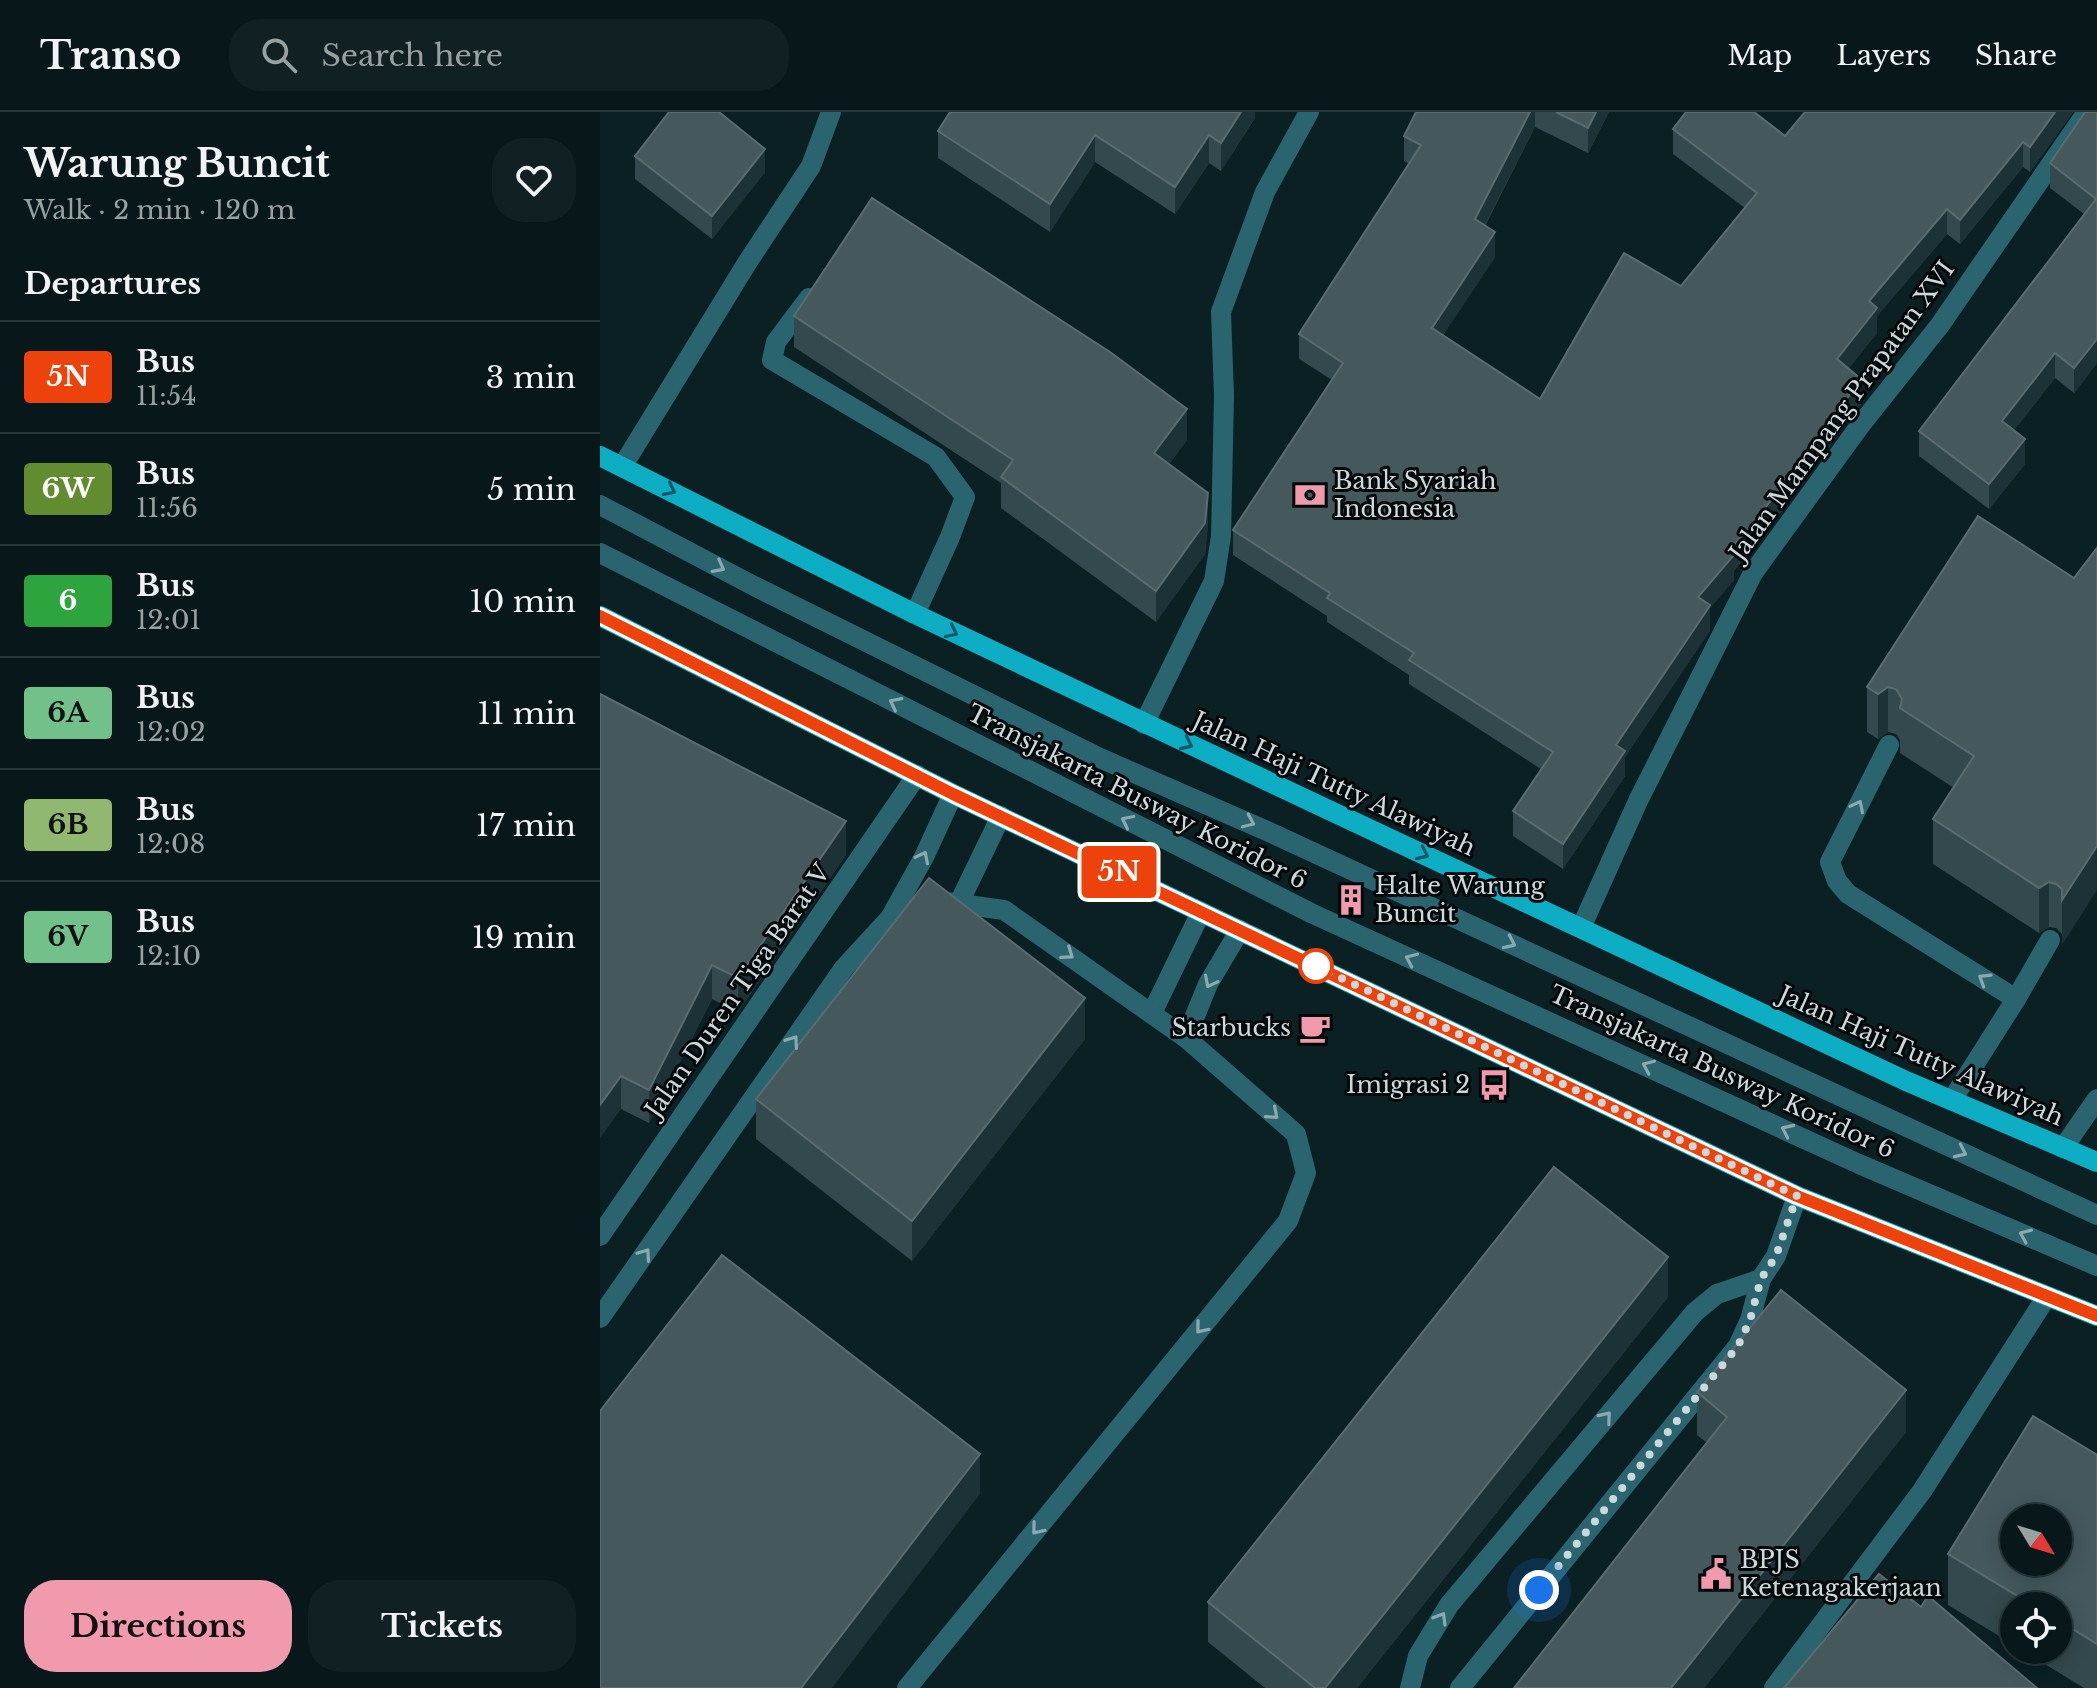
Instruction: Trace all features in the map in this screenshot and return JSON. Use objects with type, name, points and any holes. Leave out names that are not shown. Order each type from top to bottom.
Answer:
[{"type":"main road","name":"Jalan Haji Tutty Alawiyah","points":[[600,456],[915,614],[1144,724],[1906,1081],[2097,1162]]},
{"type":"main road","points":[[600,616],[953,794],[1797,1196],[2097,1316]]},
{"type":"street","points":[[622,467],[747,263],[811,166],[831,112]]},
{"type":"street","points":[[1144,724],[1214,581],[1221,536],[1224,396],[1221,312],[1265,192],[1309,112]]},
{"type":"street","name":"Jalan Mampang Prapatan XVI","points":[[1581,928],[1638,801],[1753,573],[1859,427],[1940,325],[2090,117]]},
{"type":"street","points":[[815,291],[776,342],[772,360],[936,457],[965,497],[915,614]]},
{"type":"street","name":"Transjakarta Busway Koridor 6","points":[[600,505],[768,593],[1100,758],[1281,837],[2097,1215]]},
{"type":"street","name":"Transjakarta Busway Koridor 6","points":[[600,553],[1313,914],[1859,1164],[2097,1266]]},
{"type":"street","points":[[1889,745],[1830,862],[1837,881],[1848,894],[2016,999]]},
{"type":"street","name":"Jalan Duren Tiga Barat V","points":[[600,1236],[917,775]]},
{"type":"street","points":[[600,1318],[844,968],[890,918],[924,857],[953,794]]},
{"type":"street","points":[[959,903],[1001,816]]},
{"type":"street","points":[[890,918],[939,901],[1004,910],[1186,1038],[1296,1134],[1306,1173],[1288,1221],[907,1688]]},
{"type":"street","points":[[1152,1013],[1201,912]]},
{"type":"street","points":[[1186,1038],[1208,984],[1240,930]]},
{"type":"street","points":[[1952,1100],[2050,940]]},
{"type":"street","points":[[2063,1148],[2097,1099]]},
{"type":"street","points":[[1460,1688],[1738,1346],[1750,1320],[1761,1279],[1776,1256],[1797,1196]]},
{"type":"street","points":[[1410,1688],[1418,1656],[1449,1605],[1695,1312],[1717,1294],[1761,1279]]},
{"type":"street","points":[[1774,1688],[1922,1491],[2047,1296]]},
{"type":"building","points":[[669,112],[719,112],[765,149],[712,216],[635,156]]},
{"type":"building","points":[[950,112],[1241,112],[1221,143],[1209,135],[1175,187],[1095,135],[1050,204],[938,131]]},
{"type":"building","points":[[1416,112],[1530,112],[1475,219],[1495,232],[1432,328],[1540,399],[1624,253],[1681,286],[1757,193],[1673,129],[1686,112],[1754,112],[1785,136],[1805,112],[2055,112],[2030,147],[2023,142],[1960,220],[1947,209],[1869,301],[1877,308],[1837,359],[1861,379],[1779,491],[1729,551],[1734,555],[1698,597],[1709,607],[1616,745],[1625,751],[1563,844],[1513,811],[1553,752],[1409,660],[1414,653],[1327,598],[1330,593],[1233,530],[1343,363],[1299,334],[1421,145],[1404,136]]},
{"type":"building","points":[[1556,112],[1596,112],[1588,128]]},
{"type":"building","points":[[2085,112],[2097,112],[2097,339],[2074,368],[2055,353],[2002,421],[2025,439],[1989,484],[1919,431],[2096,199],[2050,163]]},
{"type":"building","points":[[872,198],[1110,352],[1187,409],[1154,453],[1208,493],[1205,523],[1156,591],[1001,477],[1013,460],[794,316]]},
{"type":"building","points":[[1978,516],[2074,578],[2097,548],[2097,846],[2062,900],[2062,889],[2056,884],[2049,882],[2039,888],[1933,819],[1974,756],[1900,708],[1902,699],[1896,689],[1888,687],[1878,694],[1867,687]]},
{"type":"building","points":[[600,694],[846,821],[738,978],[712,965],[649,1090],[621,1076],[600,1105]]},
{"type":"building","points":[[929,878],[1085,998],[912,1221],[756,1099]]},
{"type":"building","points":[[1554,1167],[1668,1257],[1325,1688],[1315,1688],[1208,1602]]},
{"type":"building","points":[[722,1255],[980,1454],[801,1688],[600,1688],[600,1411]]},
{"type":"building","name":"BPJS Ketenagakerjaan","points":[[1781,1290],[1906,1390],[1671,1688],[1514,1688],[1727,1417],[1697,1392]]},
{"type":"building","points":[[2033,1416],[2097,1455],[2097,1644],[2072,1629],[2072,1592],[2011,1592],[1948,1554]]},
{"type":"building","points":[[1879,1574],[1921,1607],[1928,1596],[2000,1657],[2000,1664],[2009,1664],[2037,1688],[1784,1688]]},
{"type":"bus line","name":"5N","points":[[600,616],[953,794],[1797,1196],[2097,1316]]},
{"type":"place","name":"Bank Syariah Indonesia","points":[[1310,495]]},
{"type":"place","name":"Halte Warung Buncit","points":[[1351,900]]},
{"type":"place","name":"Starbucks","points":[[1315,1028]]},
{"type":"place","name":"Imigrasi 2","points":[[1494,1085]]},
{"type":"place","name":"BPJS Ketenagakerjaan","points":[[1716,1574]]},
{"type":"route","points":[[1316,966],[1797,1196],[1776,1256],[1761,1279],[1750,1320],[1738,1346],[1539,1590]]}]
